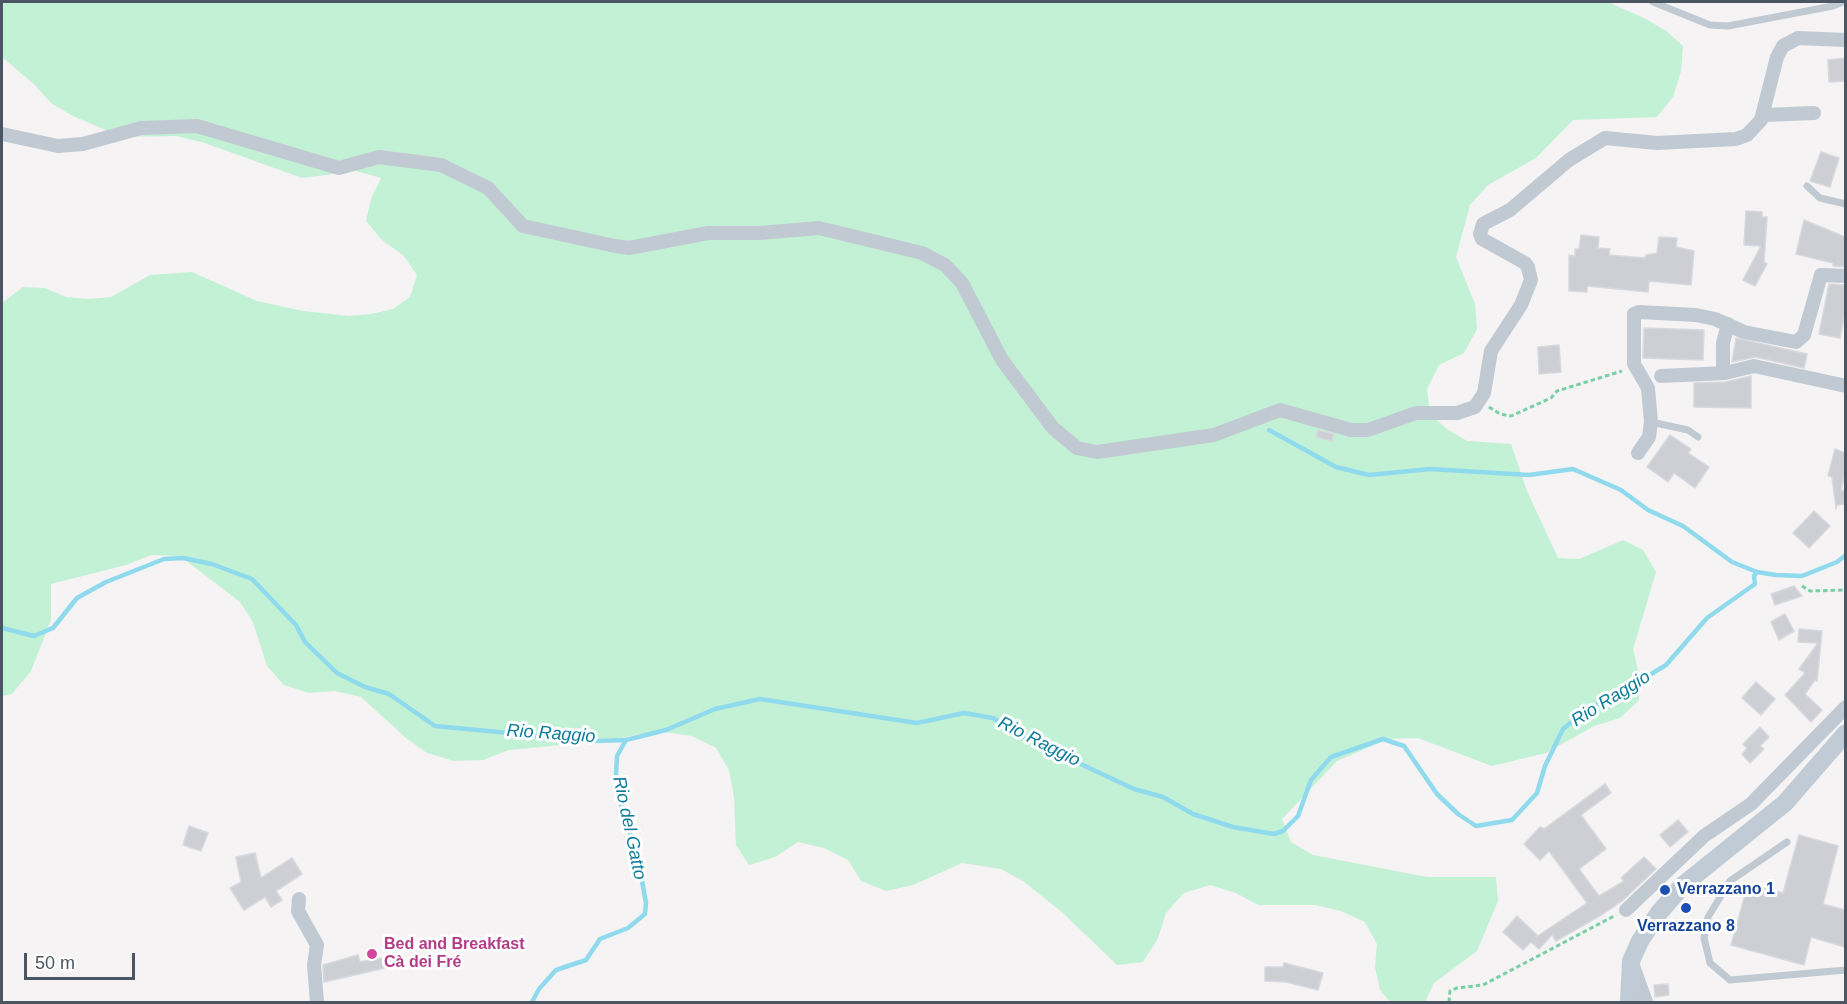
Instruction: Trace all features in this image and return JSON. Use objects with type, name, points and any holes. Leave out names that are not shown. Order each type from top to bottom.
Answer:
[{"type":"street","points":[[2,134],[58,146],[83,144],[141,128],[197,126],[339,168],[379,157],[441,165],[488,188],[523,226],[615,246],[628,248],[708,233],[759,233],[819,228],[922,253],[945,265],[962,283],[1002,360],[1053,428],[1065,440],[1086,452],[1214,435],[1280,410],[1351,430],[1368,430],[1416,413],[1457,413],[1475,407],[1485,393],[1491,351],[1521,305],[1531,280],[1525,263],[1482,239],[1479,234],[1483,224],[1510,210],[1569,160],[1605,138],[1657,143],[1736,139],[1756,128],[1764,115],[1777,57],[1783,46],[1798,38],[1845,40]]},
{"type":"street","points":[[1764,115],[1814,113]]},
{"type":"street","points":[[1638,453],[1649,437],[1651,422],[1648,388],[1634,364],[1634,314],[1696,315],[1728,324],[1744,332],[1791,342],[1800,340],[1806,327],[1821,275],[1845,276]]},
{"type":"street","points":[[1723,373],[1723,343],[1728,324]]},
{"type":"street","points":[[1661,376],[1723,373],[1754,366],[1845,386]]},
{"type":"street","points":[[1626,910],[1704,836],[1751,804],[1845,707]]},
{"type":"street","points":[[1629,1002],[1631,962],[1640,941],[1658,914],[1683,885],[1785,803],[1845,733]]},
{"type":"street","points":[[299,899],[298,911],[317,945],[314,965],[317,1002]]},
{"type":"street","points":[[1631,962],[1646,1002]]},
{"type":"lane","points":[[1653,2],[1710,25],[1728,27],[1843,2]]},
{"type":"lane","points":[[1807,186],[1820,198],[1845,204]]},
{"type":"lane","points":[[1651,422],[1688,430],[1698,437]]},
{"type":"lane","points":[[1787,842],[1730,881],[1708,917],[1704,939],[1710,963],[1730,980],[1845,970]]},
{"type":"path","points":[[1475,407],[1492,407],[1500,414],[1511,416],[1551,398],[1557,391],[1628,369]]},
{"type":"path","points":[[1802,586],[1810,591],[1845,590]]},
{"type":"path","points":[[1449,1002],[1450,991],[1483,985],[1626,910]]},
{"type":"green space","points":[[2,2],[1608,2],[1646,19],[1666,31],[1683,46],[1681,71],[1673,97],[1657,117],[1573,120],[1536,158],[1488,185],[1470,205],[1456,257],[1475,304],[1477,329],[1464,353],[1439,365],[1427,389],[1430,414],[1447,429],[1467,441],[1511,444],[1527,491],[1558,558],[1579,559],[1623,540],[1643,550],[1656,572],[1633,649],[1639,674],[1639,700],[1620,718],[1594,726],[1546,753],[1492,766],[1418,738],[1388,739],[1337,761],[1282,819],[1291,842],[1313,855],[1427,877],[1496,877],[1498,901],[1477,951],[1434,983],[1425,1002],[1390,1002],[1380,990],[1375,967],[1377,944],[1365,922],[1341,911],[1315,905],[1258,905],[1236,893],[1210,885],[1184,893],[1166,913],[1158,938],[1143,962],[1117,965],[1063,913],[1023,881],[1001,869],[962,863],[913,885],[886,891],[861,881],[848,860],[824,848],[798,842],[775,857],[749,865],[736,845],[734,797],[729,770],[716,748],[692,736],[665,732],[639,734],[613,740],[509,750],[483,760],[454,761],[427,753],[406,738],[361,697],[335,691],[309,693],[284,685],[267,666],[253,622],[240,602],[180,556],[151,555],[126,565],[51,584],[51,620],[31,671],[12,694],[2,696],[2,303],[23,287],[45,288],[66,297],[89,299],[111,297],[150,275],[192,272],[257,301],[303,311],[349,316],[393,309],[410,297],[417,275],[403,255],[382,240],[366,221],[371,199],[381,178],[356,171],[302,178],[202,142],[176,136],[122,137],[73,116],[51,103],[35,85],[2,57]]},
{"type":"building","points":[[1845,58],[1845,81],[1829,82],[1828,60]]},
{"type":"building","points":[[1821,152],[1839,158],[1830,187],[1810,181]]},
{"type":"building","points":[[1746,211],[1762,212],[1762,217],[1767,217],[1764,262],[1767,264],[1755,286],[1743,280],[1761,246],[1744,245]]},
{"type":"building","points":[[1804,220],[1845,237],[1845,267],[1833,266],[1833,263],[1796,254]]},
{"type":"building","points":[[1581,235],[1599,237],[1598,248],[1610,249],[1609,255],[1645,258],[1646,255],[1657,253],[1659,237],[1677,238],[1676,247],[1694,251],[1691,285],[1649,281],[1648,292],[1587,286],[1587,292],[1569,291],[1569,255],[1575,256],[1575,249],[1579,249]]},
{"type":"building","points":[[1829,284],[1845,285],[1845,312],[1840,338],[1819,334]]},
{"type":"building","points":[[1644,328],[1704,330],[1703,360],[1643,358]]},
{"type":"building","points":[[1736,338],[1807,354],[1804,368],[1755,357],[1732,362]]},
{"type":"building","points":[[1559,345],[1561,372],[1539,374],[1538,347]]},
{"type":"building","points":[[1751,376],[1751,408],[1694,407],[1694,383],[1726,382]]},
{"type":"building","points":[[1318,430],[1334,434],[1332,441],[1316,437]]},
{"type":"building","points":[[1670,435],[1691,449],[1688,453],[1709,467],[1695,488],[1674,473],[1668,482],[1647,467]]},
{"type":"building","points":[[1835,449],[1845,453],[1845,473],[1841,491],[1845,490],[1845,504],[1837,505],[1836,509],[1832,477],[1828,476]]},
{"type":"building","points":[[1814,511],[1830,526],[1809,548],[1793,533]]},
{"type":"building","points":[[1794,586],[1802,596],[1775,605],[1771,594]]},
{"type":"building","points":[[1785,614],[1794,631],[1779,640],[1771,622]]},
{"type":"building","points":[[1799,629],[1822,631],[1817,681],[1815,680],[1805,694],[1822,710],[1811,722],[1785,695],[1805,673],[1799,669],[1818,643],[1798,642]]},
{"type":"building","points":[[1756,682],[1775,699],[1761,715],[1742,698]]},
{"type":"building","points":[[1760,727],[1769,737],[1760,746],[1764,749],[1750,763],[1742,754],[1747,748],[1743,744]]},
{"type":"building","points":[[1605,784],[1611,793],[1581,815],[1606,849],[1579,869],[1599,896],[1624,881],[1621,878],[1644,857],[1656,869],[1622,901],[1603,914],[1556,941],[1552,935],[1539,949],[1531,942],[1523,950],[1503,932],[1517,916],[1537,935],[1536,937],[1587,903],[1549,851],[1540,860],[1524,844],[1540,827],[1544,829]]},
{"type":"building","points":[[1678,820],[1688,832],[1670,847],[1660,835]]},
{"type":"building","points":[[189,826],[208,833],[201,851],[183,845]]},
{"type":"building","points":[[1799,835],[1838,846],[1823,904],[1845,910],[1845,947],[1811,937],[1804,965],[1731,945],[1748,884],[1783,893]]},
{"type":"building","points":[[255,853],[261,878],[292,858],[302,874],[276,891],[282,900],[271,907],[265,897],[244,910],[230,888],[241,882],[236,857]]},
{"type":"building","points":[[358,955],[360,962],[392,956],[394,966],[324,982],[323,965]]},
{"type":"building","points":[[1284,963],[1323,973],[1318,990],[1286,982],[1265,981],[1265,967],[1283,967]]},
{"type":"building","points":[[1668,984],[1669,995],[1655,997],[1654,985]]},
{"type":"waterway","points":[[1269,430],[1336,467],[1369,475],[1430,469],[1529,475],[1573,469],[1621,490],[1648,510],[1683,526],[1732,562],[1757,572]]},
{"type":"waterway","name":"Rio Raggio","points":[[2,628],[34,636],[53,628],[77,598],[106,582],[164,559],[183,558],[212,564],[252,579],[296,625],[305,642],[337,673],[365,687],[389,694],[435,726],[595,741],[626,740],[666,730],[715,709],[760,699],[917,723],[964,713],[993,718],[1025,738],[1134,789],[1163,797],[1193,814],[1233,827],[1274,834],[1283,831],[1298,816],[1311,780],[1331,757],[1383,739],[1404,746],[1437,794],[1458,814],[1476,826],[1512,820],[1537,793],[1545,766],[1563,729],[1589,708],[1607,701],[1666,665],[1707,618],[1755,584],[1754,576],[1757,572],[1802,576],[1837,562],[1846,555]]},
{"type":"waterway","name":"Rio del Gatto","points":[[532,1002],[539,989],[556,970],[586,960],[600,939],[628,928],[645,914],[646,903],[638,859],[620,802],[616,774],[617,756],[626,740]]},
{"type":"place","name":"Verrazzano 1","points":[[1665,890]]},
{"type":"place","name":"Verrazzano 8","points":[[1686,908]]},
{"type":"place","name":"Bed and Breakfast Cà dei Fré","points":[[372,954]]}]
